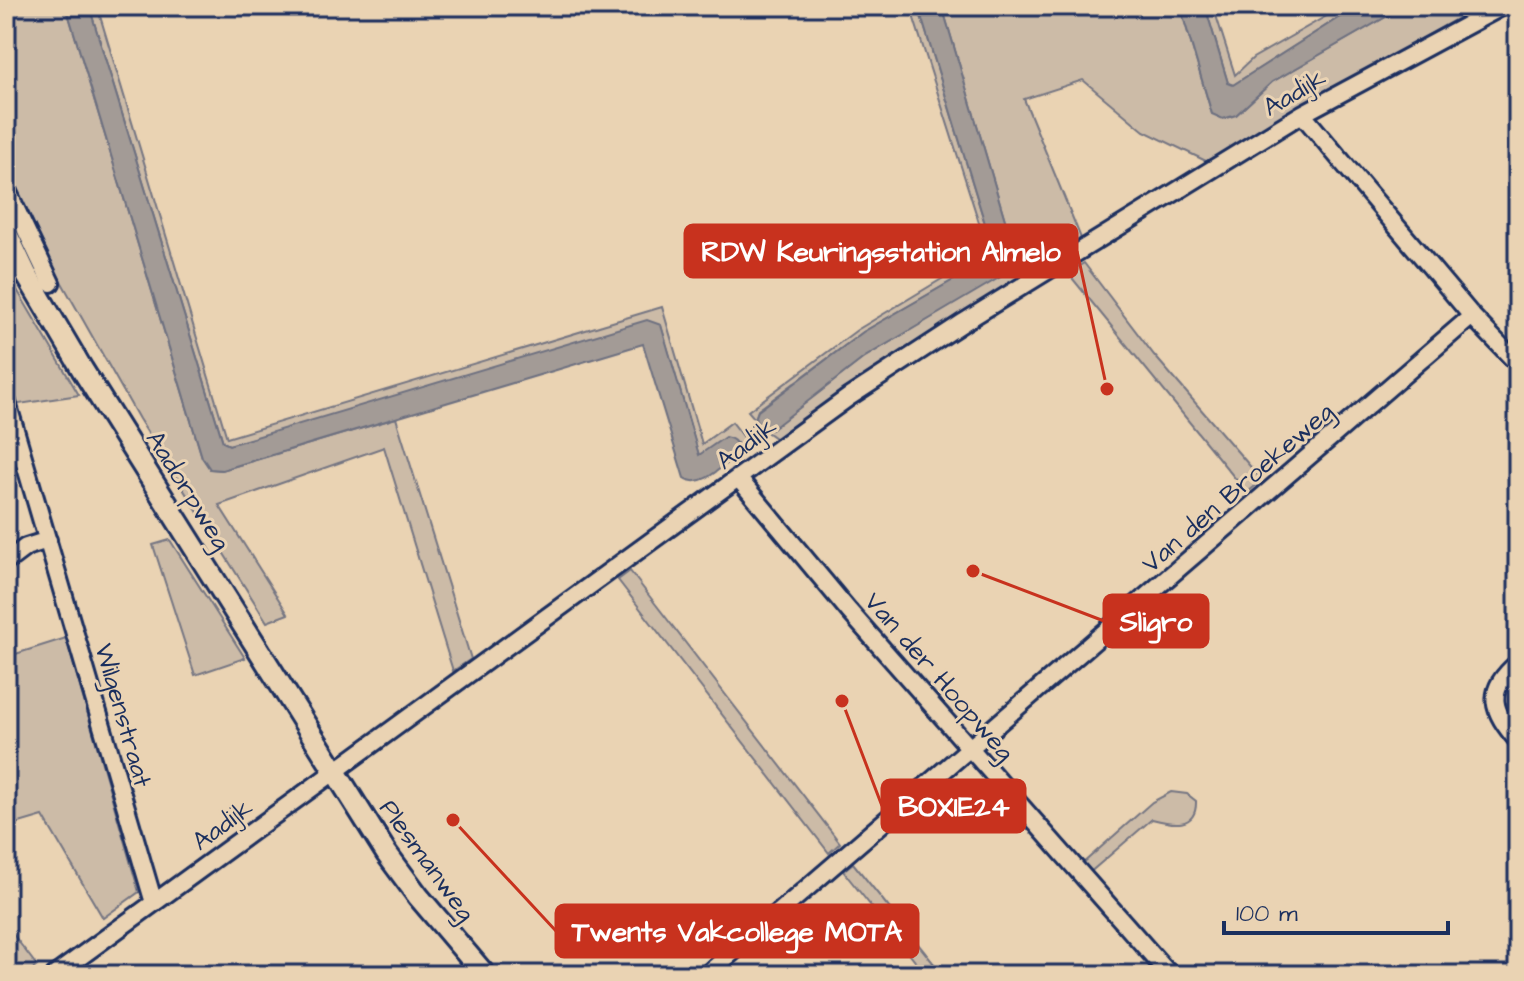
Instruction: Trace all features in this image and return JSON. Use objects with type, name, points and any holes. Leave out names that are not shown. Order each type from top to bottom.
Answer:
[{"type":"main road","name":"Aadorpweg","points":[[6,232],[26,274],[82,369],[335,772]]},
{"type":"main road","name":"Plesmanweg","points":[[335,772],[418,896],[485,975]]},
{"type":"street","name":"Aadijk","points":[[55,975],[849,397],[964,322],[1302,114],[1503,6]]},
{"type":"street","points":[[1302,114],[1472,316],[1518,364]]},
{"type":"street","points":[[6,188],[51,283]]},
{"type":"street","name":"Van den Broekeweg","points":[[706,975],[1472,316]]},
{"type":"street","name":"Wilgenstraat","points":[[6,399],[154,903]]},
{"type":"street","name":"Van der Hoopweg","points":[[739,479],[839,599],[1170,975]]},
{"type":"street","points":[[6,562],[26,547],[48,540]]},
{"type":"street","points":[[1518,663],[1503,675],[1495,695],[1495,706],[1503,724],[1518,741]]},
{"type":"shaded area","points":[[6,6],[66,6],[202,457],[210,469],[222,470],[396,418],[471,659],[453,671],[384,447],[219,505],[288,614],[267,622],[139,419],[31,228],[6,166]]},
{"type":"shaded area","points":[[66,6],[89,6],[223,442],[229,445],[647,320],[661,325],[699,455],[725,437],[735,442],[738,454],[705,479],[691,481],[684,478],[643,344],[222,470],[210,469],[202,457]]},
{"type":"shaded area","points":[[89,6],[97,6],[227,438],[662,307],[702,444],[732,422],[750,445],[738,454],[737,443],[699,456],[661,326],[229,445],[223,442]]},
{"type":"shaded area","points":[[910,6],[918,6],[995,256],[863,332],[758,410],[755,419],[748,411],[857,330],[988,251]]},
{"type":"shaded area","points":[[918,6],[942,6],[1015,254],[1014,269],[865,357],[771,430],[761,428],[755,419],[758,411],[863,332],[995,256]]},
{"type":"shaded area","points":[[942,6],[1180,6],[1212,114],[1236,115],[1272,82],[1405,6],[1479,6],[1210,163],[1144,131],[1083,80],[1024,99],[1083,243],[869,373],[778,440],[761,428],[771,429],[865,357],[1014,268],[1015,254]]},
{"type":"shaded area","points":[[1180,6],[1205,6],[1228,83],[1233,85],[1357,6],[1405,6],[1272,82],[1236,115],[1223,119],[1212,114]]},
{"type":"shaded area","points":[[1205,6],[1213,6],[1235,75],[1253,58],[1344,6],[1357,6],[1233,85],[1228,83]]},
{"type":"shaded area","points":[[1084,263],[1154,355],[1262,480],[1247,493],[1068,273]]},
{"type":"shaded area","points":[[6,271],[79,395],[13,405],[6,380]]},
{"type":"shaded area","points":[[170,540],[245,658],[195,675],[153,545]]},
{"type":"shaded area","points":[[630,571],[840,843],[829,853],[618,580]]},
{"type":"shaded area","points":[[66,638],[139,892],[103,918],[43,816],[6,827],[6,657]]},
{"type":"shaded area","points":[[1171,792],[1187,794],[1196,801],[1195,810],[1188,821],[1175,823],[1152,819],[1088,874],[1081,865],[1152,802]]},
{"type":"shaded area","points":[[853,863],[943,975],[926,975],[843,871]]},
{"type":"shaded area","points":[[6,925],[37,966],[25,975],[6,975]]},
{"type":"place","name":"RDW Keuringsstation Almelo","points":[[1107,389]]},
{"type":"place","name":"Sligro","points":[[973,571]]},
{"type":"place","name":"BOXIE24","points":[[842,701]]},
{"type":"place","name":"Twents Vakcollege MOTA","points":[[453,820]]}]
